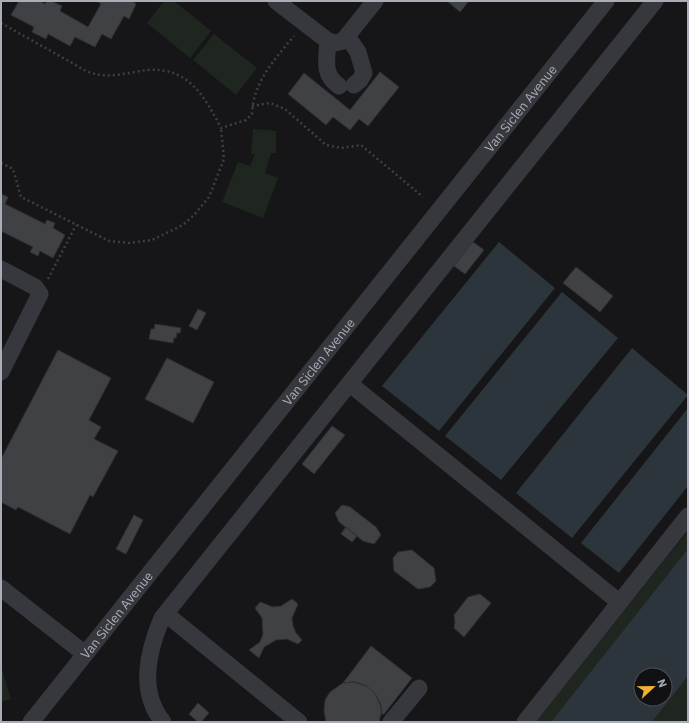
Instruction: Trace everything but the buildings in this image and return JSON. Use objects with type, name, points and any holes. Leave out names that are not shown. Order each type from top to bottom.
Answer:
[{"type":"street","points":[[276,1],[328,41],[335,43],[343,41],[375,1]]},
{"type":"street","name":"Van Siclen Avenue","points":[[31,722],[606,1]]},
{"type":"street","points":[[163,722],[155,712],[149,692],[147,667],[153,639],[166,614],[655,1]]},
{"type":"street","points":[[328,41],[327,70],[332,81],[346,85],[360,80],[364,73],[358,52],[347,36]]},
{"type":"street","points":[[1,269],[35,287],[40,294],[1,372]]},
{"type":"street","points":[[350,384],[619,602]]},
{"type":"street","points":[[525,722],[688,516]]},
{"type":"street","points":[[1,588],[85,654]]},
{"type":"street","points":[[166,614],[299,722]]},
{"type":"street","points":[[391,722],[419,688]]},
{"type":"path","points":[[1,23],[93,74],[127,74],[147,70],[165,72],[180,76],[193,85],[203,96],[220,128],[224,159],[208,197],[194,215],[183,225],[152,240],[129,243],[109,241],[21,197],[13,169],[1,163]]},
{"type":"path","points":[[220,128],[246,120],[252,114],[252,106],[260,82],[270,66],[294,36]]},
{"type":"path","points":[[252,106],[270,103],[284,110],[326,146],[341,148],[361,145],[423,197]]},
{"type":"path","points":[[40,294],[76,224]]},
{"type":"shaded area","points":[[164,1],[174,1],[211,31],[190,58],[147,23]]},
{"type":"shaded area","points":[[214,34],[257,68],[236,95],[193,60]]},
{"type":"shaded area","points":[[253,129],[276,131],[276,153],[271,153],[265,173],[278,178],[263,218],[222,202],[238,162],[250,166],[255,154],[251,154]]},
{"type":"shaded area","points":[[499,242],[555,288],[439,431],[382,386]]},
{"type":"shaded area","points":[[562,292],[618,338],[501,480],[445,436]]},
{"type":"shaded area","points":[[632,348],[688,395],[572,538],[516,493]]},
{"type":"shaded area","points":[[688,408],[688,486],[619,573],[581,543]]},
{"type":"shaded area","points":[[688,531],[688,550],[553,722],[535,722]]},
{"type":"shaded area","points":[[688,549],[688,676],[673,695],[673,667],[633,667],[633,707],[664,707],[652,722],[551,722]]},
{"type":"shaded area","points":[[1,666],[11,699],[1,702]]},
{"type":"shaded area","points":[[688,676],[688,722],[652,722],[664,707],[673,707],[673,695]]}]
